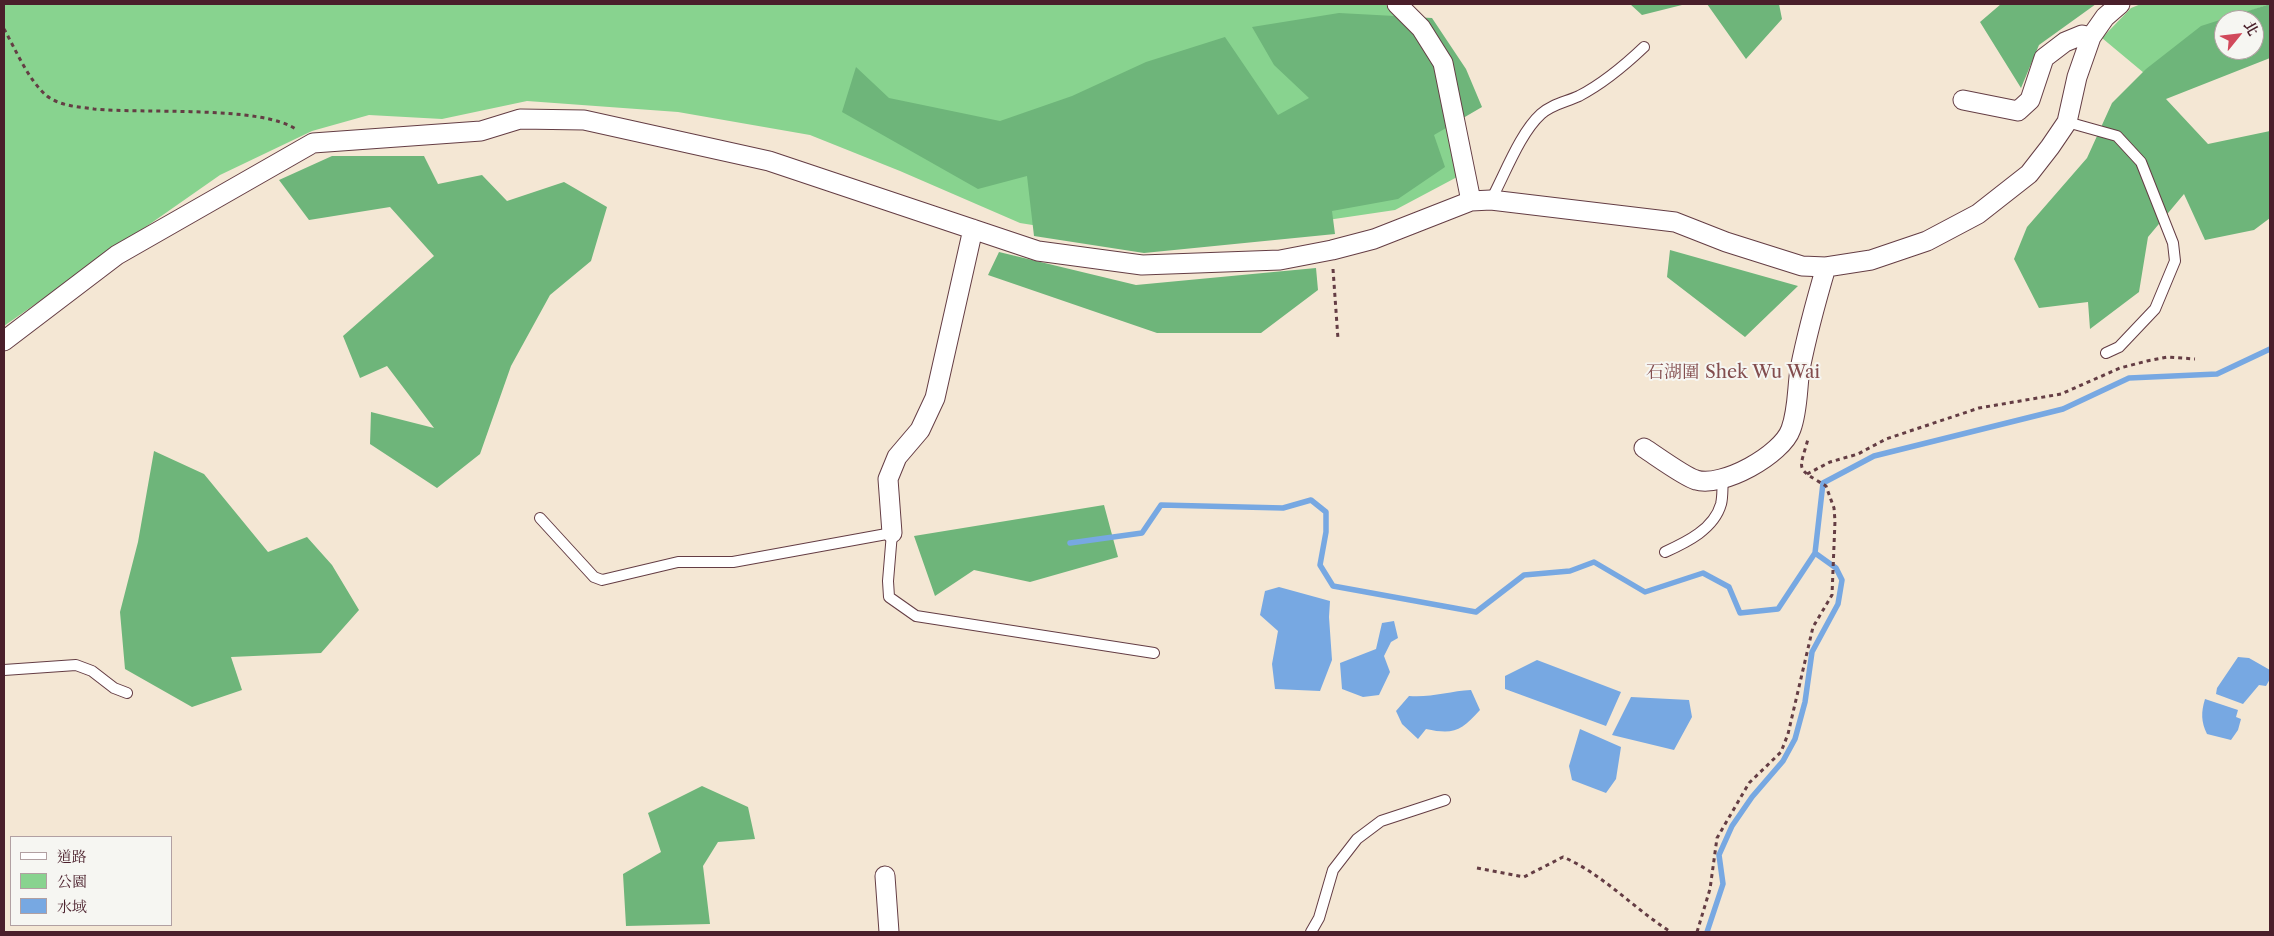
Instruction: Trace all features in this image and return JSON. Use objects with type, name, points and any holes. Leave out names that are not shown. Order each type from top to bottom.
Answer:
[{"type":"street","points":[[1397,4],[1421,28],[1443,63],[1471,201]]},
{"type":"street","points":[[4,341],[117,255],[313,143],[481,131],[520,119],[584,120],[770,160],[1038,250],[1142,265],[1280,260],[1332,250],[1374,239],[1471,201],[1491,200],[1675,222],[1726,242],[1802,266],[1826,266],[1871,260],[1927,241],[1978,214],[2030,174],[2067,122],[2077,77],[2091,37],[2105,17],[2120,4]]},
{"type":"street","points":[[1963,100],[2018,111],[2030,100],[2044,58],[2065,42],[2082,36],[2091,37]]},
{"type":"street","points":[[892,533],[888,479],[897,457],[920,430],[935,398],[973,229]]},
{"type":"street","points":[[1644,448],[1696,480],[1723,480],[1756,464],[1776,449],[1790,431],[1797,402],[1805,345],[1826,266]]},
{"type":"street","points":[[885,876],[889,932]]},
{"type":"lane","points":[[1491,200],[1528,127],[1542,112],[1556,104],[1578,96],[1614,74],[1644,48]]},
{"type":"lane","points":[[2067,122],[2117,136],[2141,162],[2173,243],[2175,261],[2154,309],[2119,347],[2106,352]]},
{"type":"lane","points":[[1665,552],[1699,534],[1706,527],[1720,504],[1723,480]]},
{"type":"lane","points":[[540,518],[594,577],[602,580],[678,562],[733,562],[892,533],[888,581],[889,597],[916,616],[1154,652]]},
{"type":"lane","points":[[4,670],[76,665],[92,671],[114,688],[128,693]]},
{"type":"lane","points":[[1311,932],[1319,918],[1333,870],[1357,839],[1381,821],[1445,800]]},
{"type":"path","points":[[4,29],[30,76],[47,96],[67,106],[110,110],[230,114],[272,119],[293,127],[313,143]]},
{"type":"path","points":[[1332,250],[1338,339]]},
{"type":"path","points":[[1697,932],[1710,889],[1717,838],[1743,792],[1759,772],[1781,752],[1788,734],[1814,627],[1832,595],[1835,555],[1834,508],[1826,486],[1807,474],[1830,462],[1858,454],[1886,439],[1979,408],[2062,394],[2120,368],[2147,361],[2167,357],[2195,359]]},
{"type":"path","points":[[1477,868],[1524,877],[1563,857],[1578,863],[1652,921],[1671,932]]},
{"type":"green space","points":[[4,4],[1385,4],[1420,35],[1451,128],[1459,176],[1395,210],[1226,235],[1120,239],[1020,223],[900,171],[810,135],[678,112],[527,101],[442,119],[369,115],[312,131],[220,175],[4,326]]},
{"type":"green space","points":[[1630,4],[1686,4],[1642,15]]},
{"type":"green space","points":[[1707,4],[1779,4],[1782,19],[1746,59]]},
{"type":"green space","points":[[2001,4],[2096,4],[2039,45],[2021,88],[1980,22]]},
{"type":"green space","points":[[2141,4],[2270,4],[2253,10],[2214,10],[2214,28],[2150,78],[2102,38],[2131,8]]},
{"type":"green space","points":[[2270,4],[2270,58],[2166,99],[2208,144],[2270,131],[2270,218],[2254,230],[2205,240],[2184,194],[2148,237],[2139,292],[2090,329],[2088,302],[2039,308],[2014,259],[2027,227],[2087,158],[2112,103],[2146,69],[2201,26],[2214,22],[2214,60],[2264,60],[2264,10],[2251,10]]},
{"type":"green space","points":[[1339,13],[1432,18],[1466,69],[1482,107],[1434,135],[1445,167],[1398,199],[1332,211],[1335,234],[1144,253],[1034,236],[1027,176],[978,189],[842,112],[856,67],[889,98],[1000,121],[1072,96],[1146,62],[1225,37],[1278,115],[1309,98],[1274,65],[1252,27]]},
{"type":"green space","points":[[332,156],[424,156],[438,184],[482,175],[507,201],[564,182],[607,207],[591,261],[550,295],[511,366],[480,454],[437,488],[370,444],[371,412],[434,428],[387,366],[360,378],[343,336],[434,256],[390,207],[309,220],[279,180]]},
{"type":"green space","points":[[1670,250],[1798,286],[1745,337],[1667,277]]},
{"type":"green space","points":[[999,252],[1136,285],[1316,268],[1318,290],[1261,333],[1157,333],[988,275]]},
{"type":"green space","points":[[154,451],[204,474],[268,552],[307,537],[332,565],[359,610],[321,653],[231,657],[242,690],[192,707],[125,669],[120,612],[138,542]]},
{"type":"green space","points":[[1104,505],[1118,557],[1030,582],[974,570],[935,596],[914,536]]},
{"type":"green space","points":[[702,786],[748,807],[755,839],[718,842],[703,866],[710,924],[626,926],[623,874],[661,852],[648,813]]},
{"type":"water","points":[[1279,587],[1330,601],[1329,617],[1332,660],[1320,691],[1275,689],[1272,664],[1278,631],[1260,615],[1265,591]]},
{"type":"water","points":[[1394,621],[1398,638],[1391,642],[1384,656],[1390,672],[1379,695],[1363,697],[1342,689],[1340,663],[1376,649],[1382,623]]},
{"type":"water","points":[[2238,657],[2249,658],[2270,670],[2270,679],[2266,686],[2259,685],[2243,704],[2216,694],[2217,688]]},
{"type":"water","points":[[1537,660],[1621,692],[1606,726],[1505,689],[1505,676]]},
{"type":"water","points":[[1471,690],[1480,710],[1467,723],[1456,730],[1444,732],[1426,729],[1418,739],[1402,724],[1396,711],[1409,696],[1425,696]]},
{"type":"water","points":[[1631,697],[1689,700],[1692,717],[1674,750],[1612,735]]},
{"type":"water","points":[[2205,699],[2238,710],[2236,717],[2241,719],[2238,730],[2231,740],[2207,734],[2202,717]]},
{"type":"water","points":[[1580,729],[1621,747],[1616,779],[1606,793],[1572,780],[1569,766]]},
{"type":"waterway","points":[[1070,543],[1142,533],[1161,505],[1283,508],[1311,500],[1326,512],[1326,532],[1320,565],[1333,586],[1476,612],[1524,575],[1570,571],[1594,562],[1645,592],[1703,573],[1729,587],[1740,613],[1778,609],[1815,553],[1823,483],[1874,456],[2063,409],[2129,378],[2217,374],[2270,349]]},
{"type":"waterway","points":[[1707,932],[1723,884],[1719,855],[1732,826],[1752,797],[1783,761],[1795,739],[1805,702],[1812,652],[1838,604],[1842,580],[1836,568],[1815,553]]},
{"type":"district","name":"石湖圍 Shek Wu Wai","points":[[1733,373]]}]
